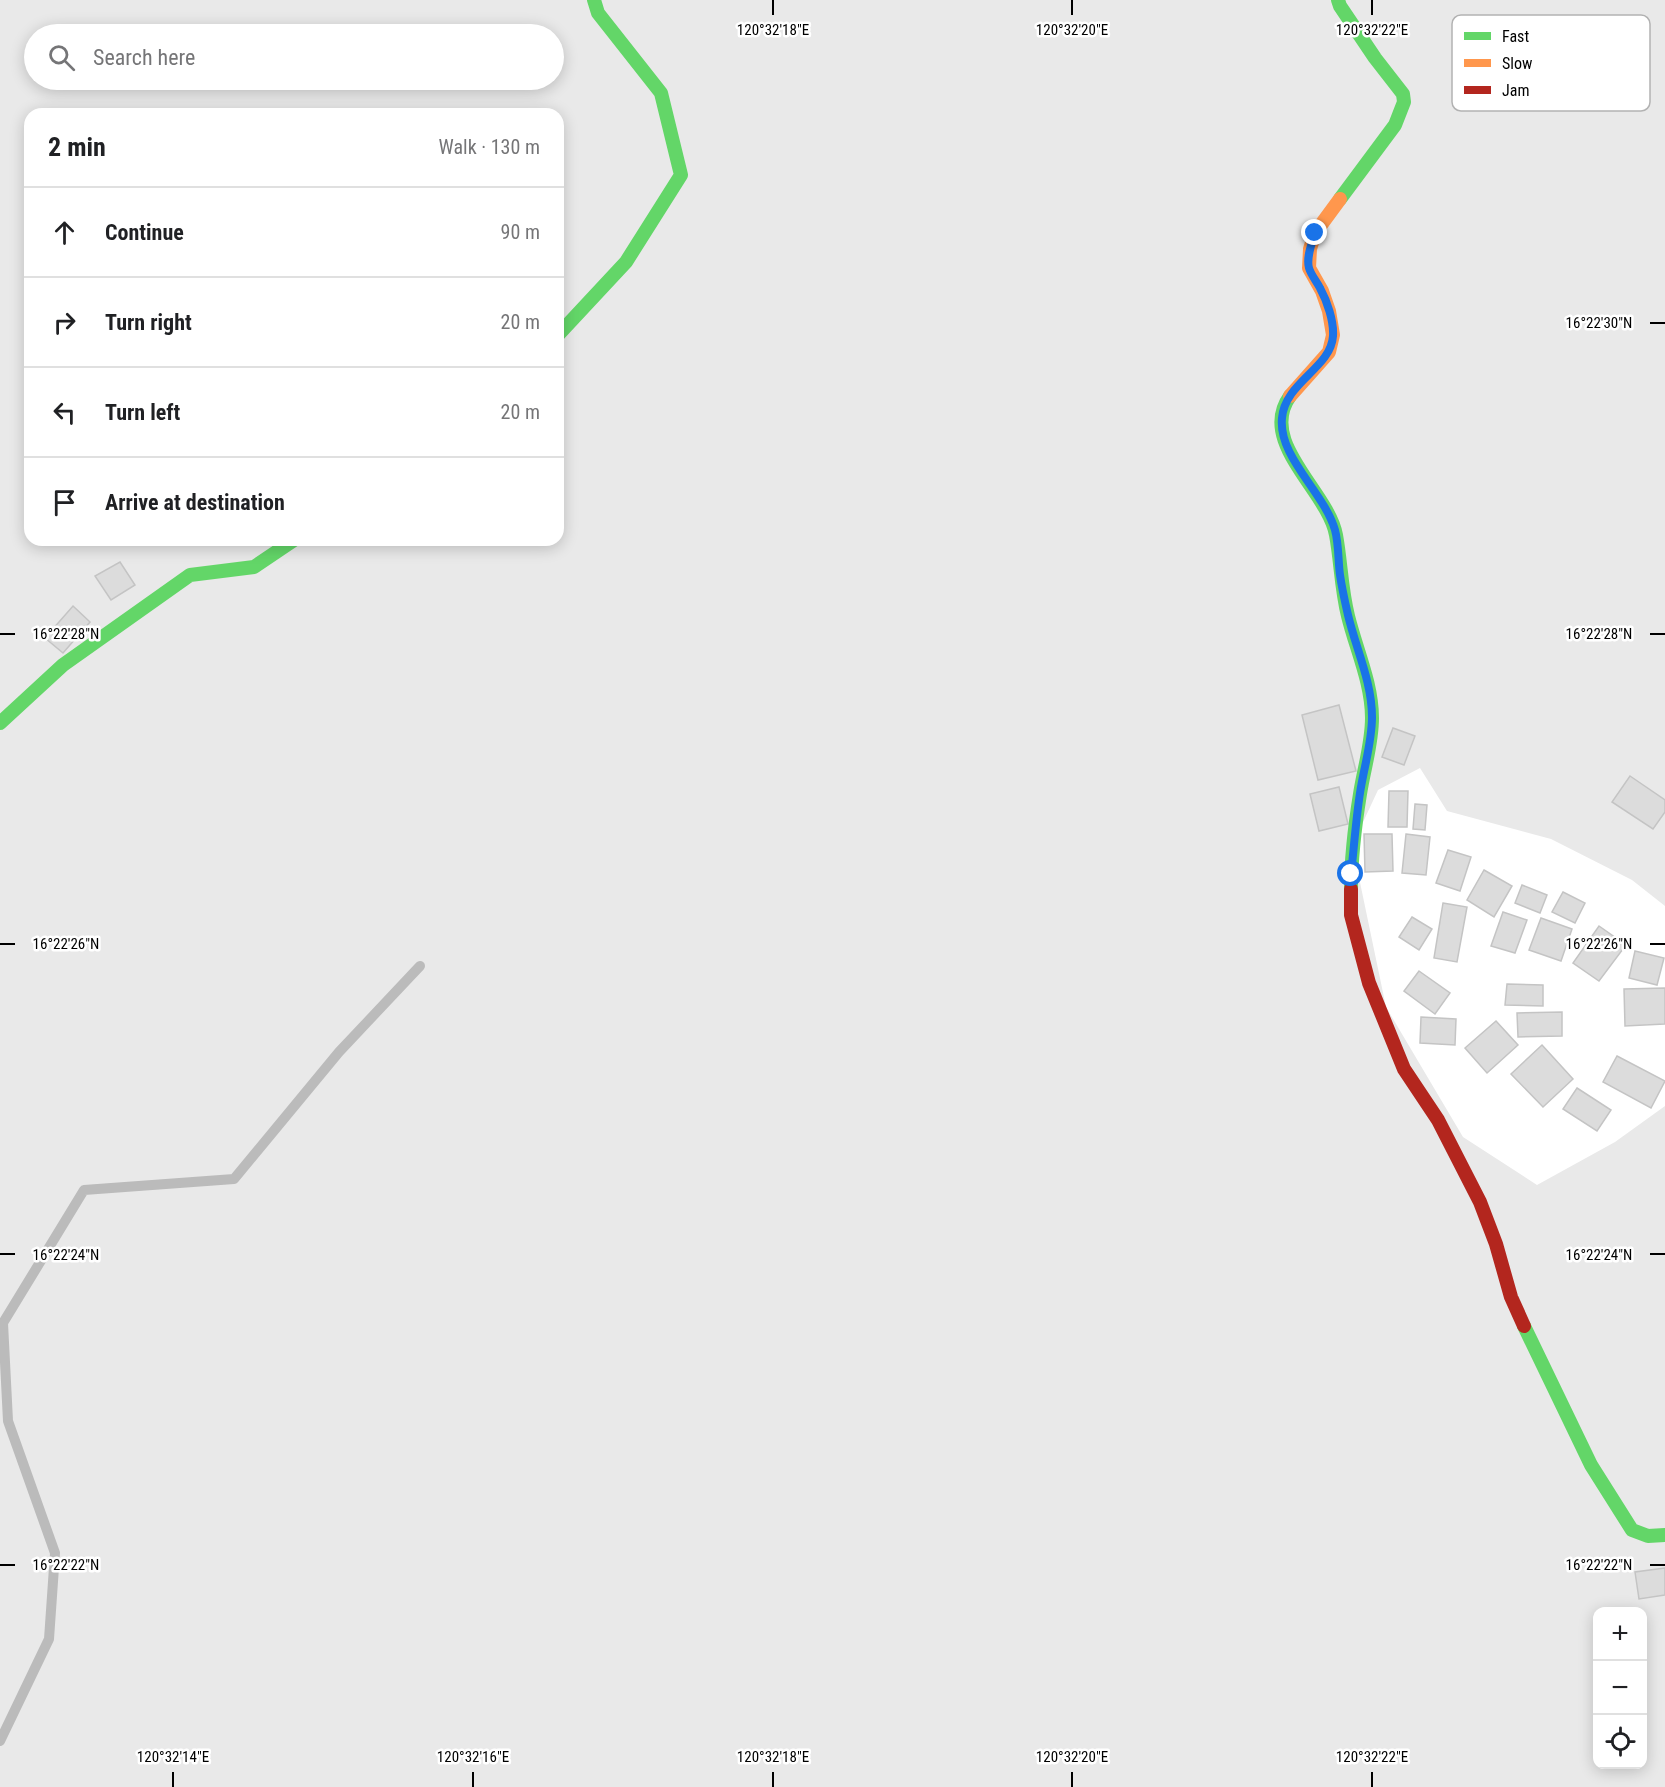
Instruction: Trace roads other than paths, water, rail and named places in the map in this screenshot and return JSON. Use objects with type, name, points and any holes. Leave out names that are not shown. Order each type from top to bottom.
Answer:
[{"type":"street","points":[[564,329],[626,262],[681,175],[661,93],[598,13],[594,0]]},
{"type":"street","points":[[1338,0],[1375,58],[1403,94],[1404,102],[1395,125],[1315,233],[1310,249],[1309,268],[1322,291],[1329,311],[1333,335],[1329,352],[1286,401],[1282,418],[1286,448],[1322,501],[1330,515],[1336,534],[1340,577],[1346,607],[1370,697],[1371,737],[1360,794],[1351,874],[1351,915],[1369,982],[1404,1069],[1437,1120],[1480,1202],[1496,1244],[1511,1297],[1591,1465],[1632,1530],[1641,1536],[1653,1538],[1665,1535]]},
{"type":"street","points":[[0,723],[63,665],[190,575],[254,567],[285,546]]},
{"type":"waterway","points":[[0,1741],[49,1639],[55,1553],[8,1421],[3,1323],[84,1190],[234,1179],[339,1052],[420,966]]}]
